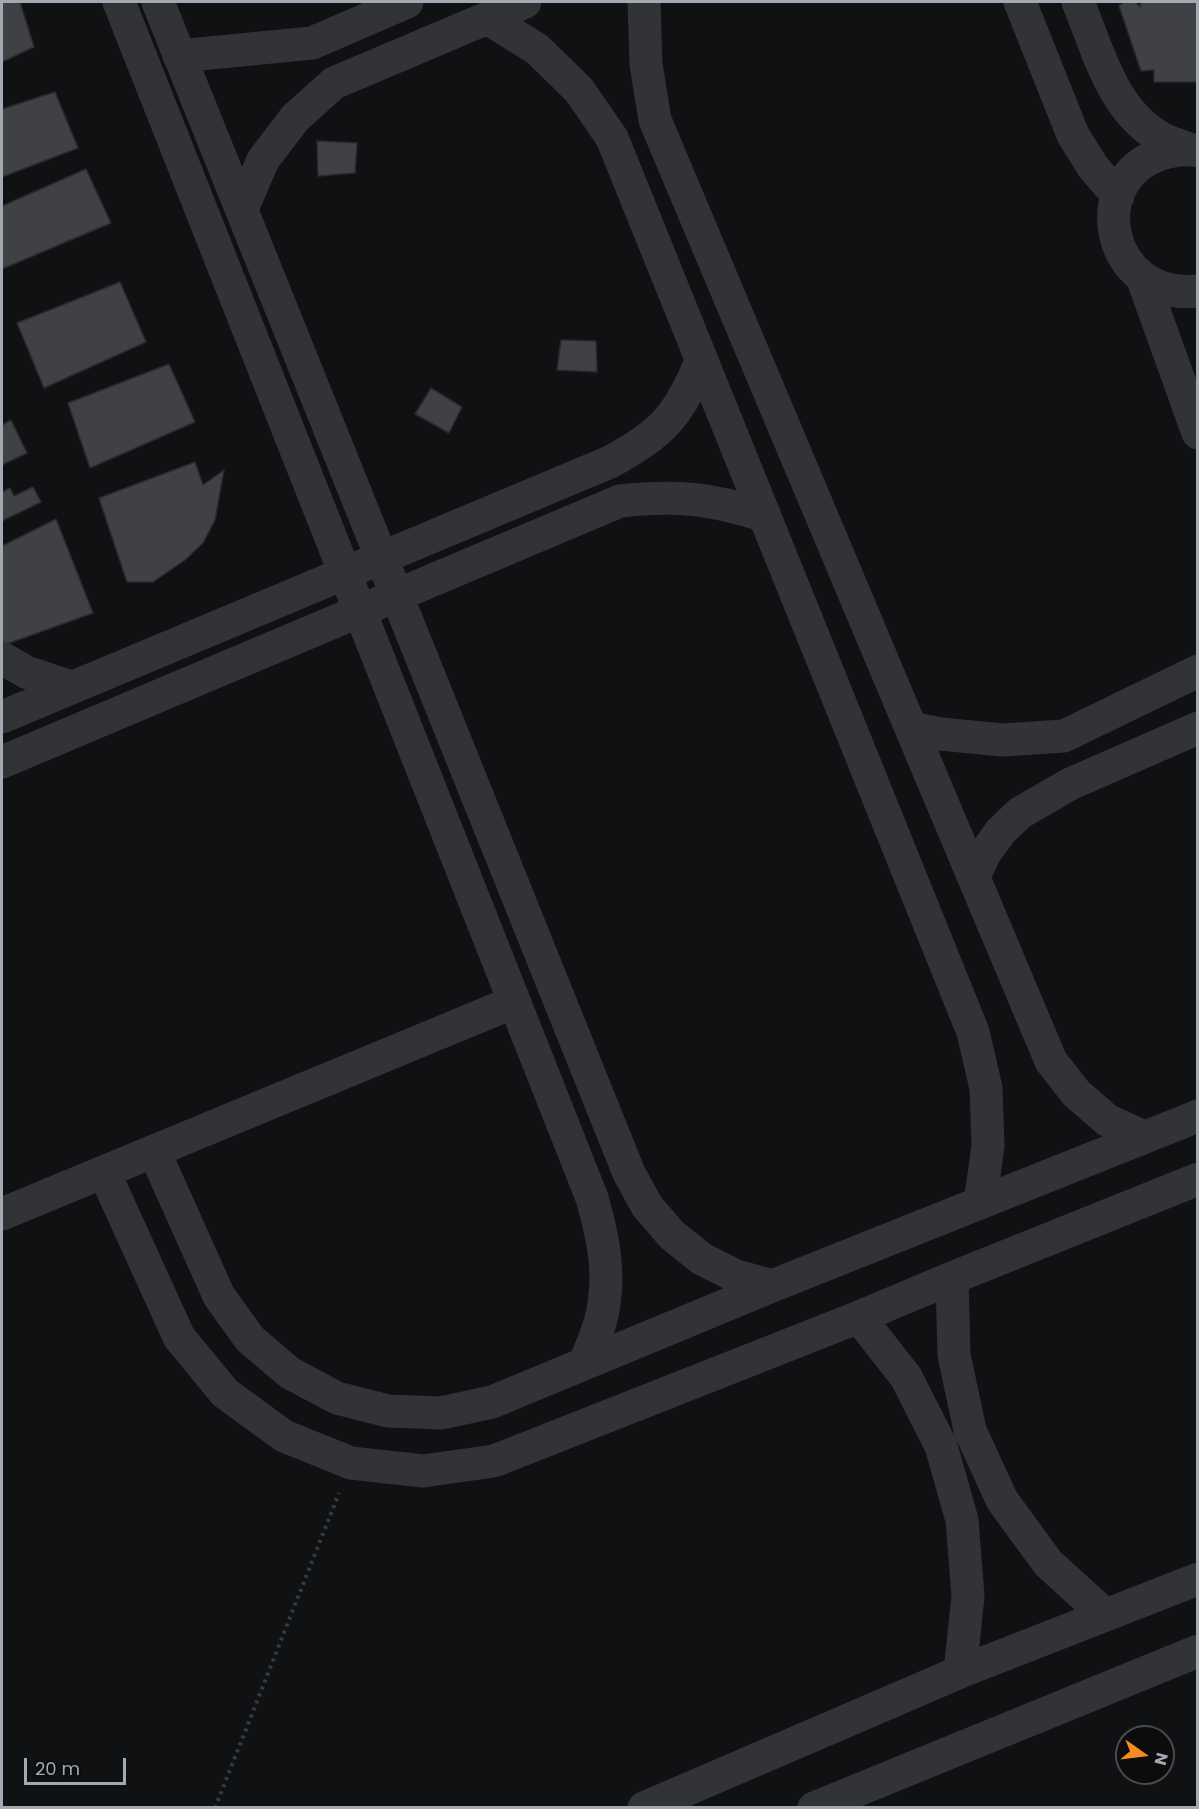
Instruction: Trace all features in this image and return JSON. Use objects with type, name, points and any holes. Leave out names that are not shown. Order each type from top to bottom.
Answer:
[{"type":"street","points":[[119,2],[592,1198],[603,1239],[606,1281],[600,1323],[585,1362]]},
{"type":"street","points":[[158,2],[628,1173],[648,1206],[666,1228],[702,1259],[736,1276],[772,1286]]},
{"type":"street","points":[[179,56],[312,43],[407,2]]},
{"type":"street","points":[[242,209],[263,160],[295,118],[334,83],[525,2]]},
{"type":"street","points":[[644,2],[646,64],[655,120],[1051,1061],[1076,1093],[1107,1120],[1144,1137]]},
{"type":"street","points":[[1020,2],[1073,135],[1093,167],[1118,196]]},
{"type":"street","points":[[1078,2],[1108,80],[1123,104],[1142,124],[1165,140],[1194,150]]},
{"type":"street","points":[[488,18],[546,57],[579,90],[612,138],[973,1032],[986,1088],[988,1146],[980,1203]]},
{"type":"street","points":[[1194,150],[1173,150],[1155,156],[1139,166],[1126,180],[1118,196],[1114,224],[1120,251],[1130,267],[1143,280],[1160,288],[1178,292],[1197,291]]},
{"type":"street","points":[[1143,280],[1197,433]]},
{"type":"street","points":[[2,717],[610,462],[641,446],[668,422],[688,394],[701,361]]},
{"type":"street","points":[[2,762],[620,501],[657,497],[693,498],[730,504],[765,516]]},
{"type":"street","points":[[2,658],[26,672],[71,687]]},
{"type":"street","points":[[911,728],[941,734],[1002,740],[1064,736],[1197,671]]},
{"type":"street","points":[[974,877],[985,853],[1020,813],[1070,784],[1197,728]]},
{"type":"street","points":[[2,1214],[514,1002]]},
{"type":"street","points":[[154,1151],[219,1296],[250,1339],[290,1373],[337,1398],[388,1411],[441,1413],[492,1402],[772,1286],[1197,1116]]},
{"type":"street","points":[[104,1172],[179,1337],[225,1393],[284,1436],[351,1462],[423,1471],[495,1461],[859,1317],[1197,1179]]},
{"type":"street","points":[[952,1278],[954,1355],[970,1430],[1002,1500],[1047,1563],[1104,1614]]},
{"type":"street","points":[[859,1317],[906,1377],[941,1446],[956,1498],[962,1520],[968,1596],[960,1672]]},
{"type":"street","points":[[644,1808],[960,1672],[1197,1579]]},
{"type":"street","points":[[814,1808],[1197,1651]]},
{"type":"path","points":[[215,1808],[351,1462]]},
{"type":"building","points":[[2,2],[20,2],[34,47],[2,62]]},
{"type":"building","points":[[1124,2],[1136,2],[1140,7],[1141,2],[1198,2],[1198,82],[1154,82],[1154,70],[1141,71],[1119,6]]},
{"type":"building","points":[[55,92],[78,148],[2,177],[2,109]]},
{"type":"building","points":[[317,141],[357,143],[355,173],[318,176]]},
{"type":"building","points":[[86,169],[111,223],[2,269],[2,206]]},
{"type":"building","points":[[120,282],[146,342],[44,388],[17,323]]},
{"type":"building","points":[[561,340],[596,341],[597,372],[557,370]]},
{"type":"building","points":[[169,364],[195,422],[90,468],[68,403]]},
{"type":"building","points":[[431,388],[462,407],[449,433],[415,414]]},
{"type":"building","points":[[11,420],[27,453],[2,465],[2,425]]},
{"type":"building","points":[[195,462],[203,485],[224,470],[215,520],[203,543],[185,560],[153,582],[127,582],[99,498]]},
{"type":"building","points":[[33,487],[41,502],[2,521],[2,492],[10,488],[14,496]]},
{"type":"building","points":[[56,519],[93,613],[4,645],[2,639],[2,546]]}]
